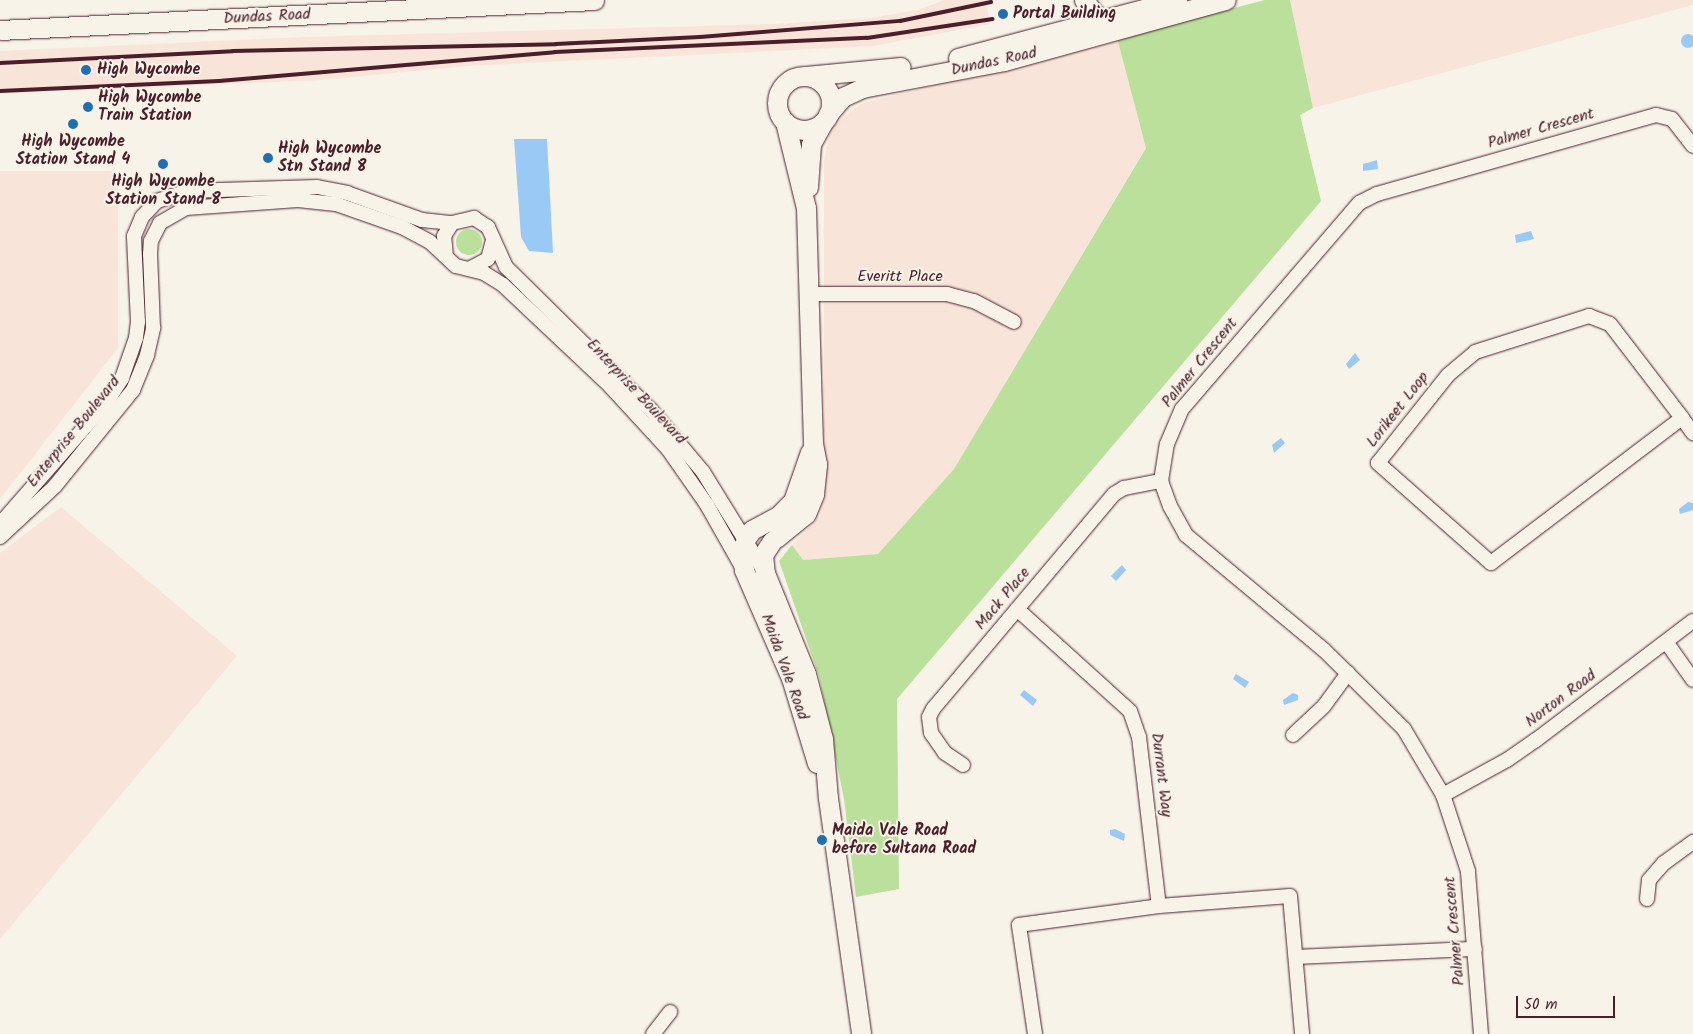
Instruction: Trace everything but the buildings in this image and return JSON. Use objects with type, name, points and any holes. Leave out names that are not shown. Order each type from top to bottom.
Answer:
[{"type":"main road","name":"Dundas Road","points":[[0,30],[594,0]]},
{"type":"main road","points":[[1084,0],[1112,20]]},
{"type":"main road","points":[[1071,30],[1084,15],[1084,0]]},
{"type":"main road","name":"Dundas Road","points":[[882,76],[1004,61],[1112,20],[1139,4],[1177,0]]},
{"type":"main road","name":"Dundas Road","points":[[882,76],[1112,20],[1220,0]]},
{"type":"main road","name":"Dundas Road","points":[[1112,20],[1226,0]]},
{"type":"main road","points":[[774,540],[800,522],[810,506],[816,481],[813,444],[806,208],[811,144],[826,118],[830,106],[827,90],[822,83],[806,76]]},
{"type":"main road","points":[[806,208],[785,122],[777,106],[778,96],[788,81],[806,76],[882,76]]},
{"type":"main road","points":[[785,122],[792,127],[809,130],[826,118],[852,92],[882,76]]},
{"type":"main road","points":[[742,543],[793,500],[813,444]]},
{"type":"main road","name":"Maida Vale Road","points":[[774,540],[763,555],[765,573],[789,626],[817,709],[827,765],[828,798],[861,1034]]},
{"type":"main road","name":"Maida Vale Road","points":[[742,543],[744,570],[791,678],[828,798]]},
{"type":"street","name":"Palmer Crescent","points":[[1481,1034],[1468,871],[1443,795],[1404,729],[1348,674],[1186,535],[1170,506],[1161,480],[1171,429],[1182,409],[1359,203],[1377,194],[1656,115],[1672,119],[1693,146]]},
{"type":"street","name":"Enterprise Boulevard","points":[[0,524],[106,403],[122,378],[136,338],[138,322],[134,236],[142,216],[157,201],[188,191],[317,187],[347,193],[429,222],[452,223],[474,218],[488,227],[506,267],[651,410],[703,472],[735,520],[742,543]]},
{"type":"street","name":"Enterprise Boulevard","points":[[0,536],[55,486],[133,390],[147,355],[153,328],[151,240],[166,217],[199,206],[280,200],[324,202],[402,227],[430,242],[456,266],[484,273],[503,285],[616,393],[668,449],[742,543]]},
{"type":"street","points":[[446,257],[444,236],[452,223]]},
{"type":"street","points":[[469,269],[488,260],[493,239]]},
{"type":"street","name":"Everitt Place","points":[[809,294],[947,294],[974,300],[1014,322]]},
{"type":"street","name":"Lorikeet Loop","points":[[1682,418],[1491,563],[1378,463],[1448,375],[1475,352],[1589,316],[1610,324],[1693,432]]},
{"type":"street","name":"Mack Place","points":[[963,765],[936,742],[928,725],[929,717],[1114,494],[1124,488],[1161,480]]},
{"type":"street","points":[[735,520],[749,525],[767,521]]},
{"type":"street","points":[[742,543],[774,540]]},
{"type":"street","name":"Maida Vale Road","points":[[742,543],[765,573]]},
{"type":"street","name":"Durrant Way","points":[[1017,609],[1130,710],[1139,737],[1159,906]]},
{"type":"street","name":"Norton Road","points":[[1443,795],[1507,760],[1693,621]]},
{"type":"street","points":[[1666,643],[1693,680]]},
{"type":"street","points":[[1293,735],[1324,706],[1348,674]]},
{"type":"street","points":[[1648,899],[1649,880],[1664,863],[1693,842]]},
{"type":"street","points":[[1035,1034],[1019,925],[1159,906],[1290,896],[1297,956],[1302,1034]]},
{"type":"street","points":[[1297,956],[1474,949]]},
{"type":"street","points":[[653,1034],[670,1012]]},
{"type":"shaded area","points":[[944,0],[986,0],[990,24],[873,46],[468,66],[321,80],[0,94],[0,51],[303,37],[774,24],[870,18],[918,10]]},
{"type":"shaded area","points":[[1290,0],[1693,0],[1693,5],[1313,108]]},
{"type":"shaded area","points":[[1117,38],[1146,147],[954,469],[878,554],[803,560],[792,545],[820,516],[824,490],[824,162],[831,127],[860,104]]},
{"type":"shaded area","points":[[0,171],[118,171],[118,348],[0,499]]},
{"type":"shaded area","points":[[61,507],[237,656],[0,939],[0,553]]},
{"type":"green space","points":[[1265,0],[1290,0],[1313,108],[1300,115],[1321,201],[897,699],[899,889],[856,897],[844,799],[819,676],[779,561],[792,545],[803,560],[878,554],[954,469],[1146,148],[1117,38]]},
{"type":"green space","points":[[469,229],[478,233],[482,242],[478,251],[469,255],[460,251],[456,242],[460,233]]},
{"type":"water","points":[[1685,34],[1691,34],[1695,41],[1691,48],[1685,48],[1681,44],[1681,38]]},
{"type":"water","points":[[514,139],[547,139],[553,253],[529,251],[521,237]]},
{"type":"water","points":[[1377,160],[1378,169],[1363,171],[1363,164]]},
{"type":"water","points":[[1531,231],[1534,239],[1516,243],[1515,235]]},
{"type":"water","points":[[1355,353],[1360,360],[1349,369],[1346,364]]},
{"type":"water","points":[[1281,438],[1285,443],[1274,453],[1272,445]]},
{"type":"water","points":[[1688,502],[1693,503],[1693,510],[1680,514],[1679,509]]},
{"type":"water","points":[[1122,565],[1126,570],[1116,581],[1111,576]]},
{"type":"water","points":[[1236,674],[1249,682],[1245,688],[1233,679]]},
{"type":"water","points":[[1024,690],[1037,700],[1033,706],[1020,695]]},
{"type":"water","points":[[1293,693],[1298,695],[1298,700],[1284,705],[1283,700]]},
{"type":"water","points":[[1115,829],[1125,834],[1124,841],[1110,835],[1110,830]]},
{"type":"railway","points":[[0,63],[233,51],[556,44],[700,37],[900,21],[991,2]]},
{"type":"railway","points":[[0,91],[219,81],[555,52],[867,38],[993,19]]},
{"type":"place","name":"Portal Building","points":[[1003,14]]},
{"type":"place","name":"High Wycombe","points":[[86,70]]},
{"type":"place","name":"High Wycombe Train Station","points":[[88,107]]},
{"type":"place","name":"High Wycombe Station Stand 4","points":[[73,124]]},
{"type":"place","name":"High Wycombe Stn Stand 8","points":[[268,158]]},
{"type":"place","name":"High Wycombe Station Stand 8","points":[[163,164]]},
{"type":"place","name":"Maida Vale Road before Sultana Road","points":[[822,840]]}]
